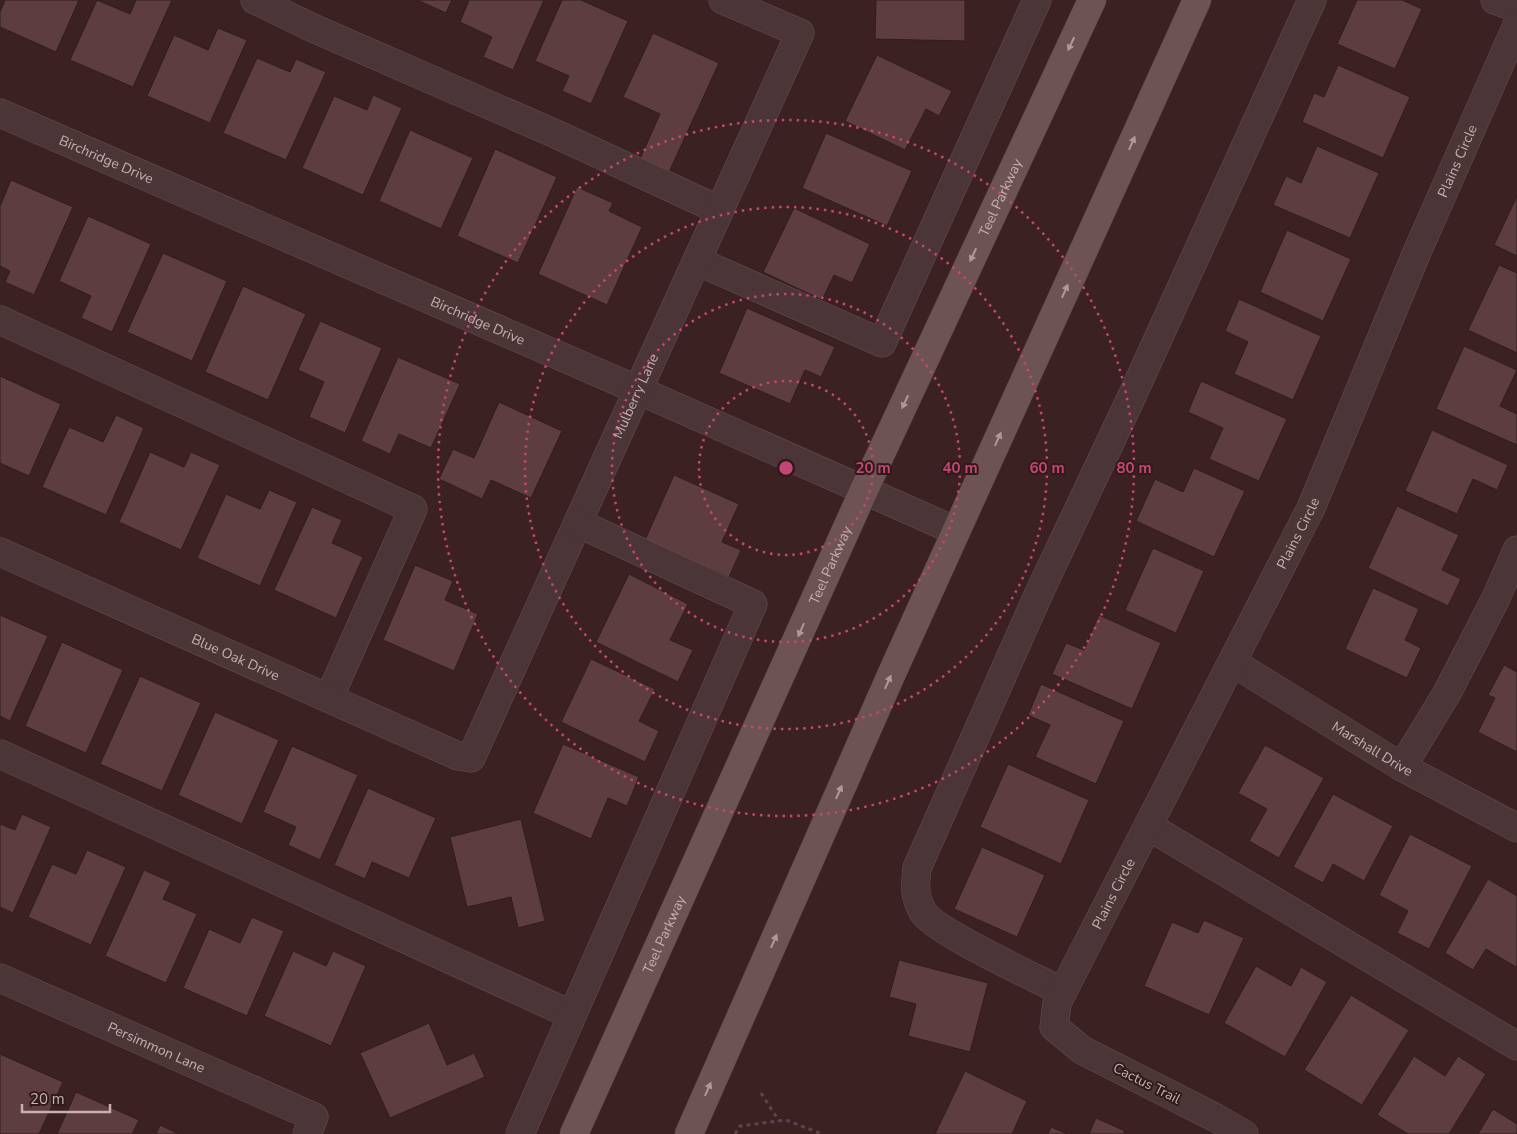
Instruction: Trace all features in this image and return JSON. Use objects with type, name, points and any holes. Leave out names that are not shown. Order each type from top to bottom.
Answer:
[{"type":"main road","name":"Teel Parkway","points":[[574,1134],[864,490],[1092,0]]},
{"type":"main road","points":[[689,1134],[892,673],[1197,0]]},
{"type":"street","points":[[254,0],[313,28],[558,135],[720,210]]},
{"type":"street","name":"Mulberry Lane","points":[[471,758],[800,33],[724,0]]},
{"type":"street","points":[[697,261],[882,343],[1037,0]]},
{"type":"street","points":[[1063,992],[946,932],[924,914],[915,894],[917,868],[1039,593],[1132,396],[1312,0]]},
{"type":"street","points":[[1495,0],[1517,8]]},
{"type":"street","name":"Plains Circle","points":[[1054,1027],[1057,1003],[1311,508],[1417,252],[1517,26]]},
{"type":"street","name":"Birchridge Drive","points":[[0,113],[638,390],[956,532]]},
{"type":"street","points":[[0,320],[413,509],[329,698]]},
{"type":"street","points":[[520,1134],[753,604],[578,523]]},
{"type":"street","points":[[1402,767],[1447,693],[1517,550]]},
{"type":"street","name":"Blue Oak Drive","points":[[0,552],[458,756],[471,758]]},
{"type":"street","name":"Marshall Drive","points":[[1232,662],[1402,767],[1517,828]]},
{"type":"street","points":[[0,754],[572,1015]]},
{"type":"street","points":[[1148,826],[1517,1046]]},
{"type":"street","name":"Persimmon Lane","points":[[0,978],[311,1126]]},
{"type":"street","name":"Cactus Trail","points":[[1054,1027],[1082,1050],[1244,1134]]},
{"type":"path","points":[[760,1093],[779,1121]]},
{"type":"path","points":[[735,1134],[740,1126],[786,1120],[822,1134]]},
{"type":"building","points":[[5,0],[79,0],[56,52],[0,27],[0,12]]},
{"type":"building","points":[[97,0],[130,14],[136,0],[172,0],[133,87],[70,60]]},
{"type":"building","points":[[417,0],[452,0],[446,13]]},
{"type":"building","points":[[469,0],[544,0],[513,70],[483,57],[492,37],[460,22]]},
{"type":"building","points":[[562,0],[581,0],[628,21],[591,104],[562,91],[569,76],[535,61]]},
{"type":"building","points":[[876,0],[965,0],[965,41],[875,39]]},
{"type":"building","points":[[1357,0],[1402,0],[1422,9],[1395,69],[1337,44]]},
{"type":"building","points":[[218,28],[247,40],[210,123],[147,96],[174,35],[208,50]]},
{"type":"building","points":[[653,33],[719,63],[664,183],[635,170],[660,114],[623,97]]},
{"type":"building","points":[[877,55],[952,91],[939,116],[926,109],[905,150],[845,121]]},
{"type":"building","points":[[257,58],[290,72],[296,59],[326,72],[286,160],[223,133]]},
{"type":"building","points":[[1338,65],[1410,97],[1383,158],[1302,122],[1314,93],[1324,97]]},
{"type":"building","points":[[373,95],[402,108],[363,195],[302,168],[334,96],[367,110]]},
{"type":"building","points":[[410,130],[473,158],[441,229],[379,201]]},
{"type":"building","points":[[826,133],[912,171],[887,226],[802,188]]},
{"type":"building","points":[[1317,146],[1379,173],[1350,238],[1273,205],[1286,176],[1301,183]]},
{"type":"building","points":[[495,149],[557,177],[518,263],[457,236]]},
{"type":"building","points":[[11,180],[73,207],[34,295],[5,282],[10,271],[0,266],[0,206]]},
{"type":"building","points":[[577,187],[613,203],[609,211],[642,227],[607,305],[538,274]]},
{"type":"building","points":[[1517,196],[1517,256],[1494,245]]},
{"type":"building","points":[[794,208],[870,244],[852,283],[834,275],[822,300],[763,272]]},
{"type":"building","points":[[88,216],[151,244],[112,332],[81,318],[91,296],[59,281]]},
{"type":"building","points":[[1287,230],[1351,259],[1323,321],[1260,292]]},
{"type":"building","points":[[163,253],[227,281],[192,361],[127,332]]},
{"type":"building","points":[[1499,265],[1517,273],[1517,353],[1468,330]]},
{"type":"building","points":[[243,286],[306,314],[268,400],[205,372]]},
{"type":"building","points":[[1239,299],[1321,336],[1293,400],[1234,374],[1248,342],[1225,331]]},
{"type":"building","points":[[747,308],[835,347],[821,377],[805,370],[790,404],[719,373]]},
{"type":"building","points":[[320,321],[382,348],[345,433],[309,417],[324,382],[298,370]]},
{"type":"building","points":[[1464,346],[1517,370],[1500,406],[1517,414],[1517,445],[1436,409]]},
{"type":"building","points":[[398,357],[460,384],[431,448],[399,434],[390,454],[361,441]]},
{"type":"building","points":[[0,376],[61,404],[29,476],[0,463]]},
{"type":"building","points":[[1201,381],[1287,419],[1259,481],[1209,459],[1223,428],[1188,412]]},
{"type":"building","points":[[499,402],[562,431],[531,498],[491,480],[482,499],[439,479],[453,449],[474,458]]},
{"type":"building","points":[[116,415],[144,428],[106,515],[42,487],[69,427],[103,442]]},
{"type":"building","points":[[1432,430],[1508,465],[1497,490],[1473,479],[1457,514],[1405,491]]},
{"type":"building","points":[[150,452],[184,467],[191,452],[220,465],[181,550],[119,522]]},
{"type":"building","points":[[1194,468],[1245,491],[1214,557],[1136,521],[1155,479],[1183,492]]},
{"type":"building","points":[[674,475],[739,504],[722,542],[741,550],[729,577],[645,540]]},
{"type":"building","points":[[269,490],[297,502],[260,586],[197,558],[226,494],[260,509]]},
{"type":"building","points":[[1397,506],[1459,535],[1442,570],[1461,579],[1448,606],[1368,568]]},
{"type":"building","points":[[312,507],[342,520],[332,543],[363,557],[336,618],[274,590]]},
{"type":"building","points":[[1153,548],[1204,571],[1176,633],[1125,610]]},
{"type":"building","points":[[415,565],[453,581],[445,600],[478,614],[454,671],[383,640]]},
{"type":"building","points":[[629,574],[688,604],[670,640],[693,650],[678,682],[596,642]]},
{"type":"building","points":[[1373,588],[1419,609],[1405,640],[1421,648],[1407,678],[1345,649]]},
{"type":"building","points":[[0,615],[48,636],[10,721],[0,716]]},
{"type":"building","points":[[1099,615],[1161,643],[1132,709],[1052,674],[1066,643],[1084,650]]},
{"type":"building","points":[[62,642],[123,670],[86,753],[25,726]]},
{"type":"building","points":[[591,659],[655,689],[639,721],[659,731],[645,762],[561,722]]},
{"type":"building","points":[[1504,665],[1517,672],[1517,752],[1478,732],[1495,698],[1488,695]]},
{"type":"building","points":[[140,676],[201,703],[162,791],[100,764]]},
{"type":"building","points":[[1041,684],[1124,721],[1096,784],[1035,757],[1050,725],[1028,715]]},
{"type":"building","points":[[215,712],[279,740],[242,824],[178,795]]},
{"type":"building","points":[[563,744],[639,777],[627,806],[608,798],[591,839],[533,813]]},
{"type":"building","points":[[1265,745],[1324,778],[1279,858],[1249,841],[1267,809],[1238,793]]},
{"type":"building","points":[[292,746],[358,775],[320,860],[288,845],[296,827],[263,812]]},
{"type":"building","points":[[1008,764],[1089,800],[1061,864],[980,827]]},
{"type":"building","points":[[368,788],[436,818],[409,878],[372,862],[365,879],[334,865]]},
{"type":"building","points":[[1333,794],[1393,826],[1364,881],[1333,864],[1323,883],[1293,867]]},
{"type":"building","points":[[22,814],[51,827],[13,913],[0,907],[0,824],[15,830]]},
{"type":"building","points":[[521,819],[545,921],[518,928],[511,897],[467,907],[450,837]]},
{"type":"building","points":[[1410,834],[1472,866],[1429,949],[1397,933],[1408,911],[1379,895]]},
{"type":"building","points":[[982,847],[1045,875],[1017,937],[954,909]]},
{"type":"building","points":[[87,850],[126,867],[91,945],[28,917],[52,864],[76,874]]},
{"type":"building","points":[[144,870],[171,882],[163,899],[197,914],[166,983],[105,956]]},
{"type":"building","points":[[1488,879],[1517,896],[1516,967],[1486,949],[1473,970],[1445,953]]},
{"type":"building","points":[[252,917],[284,931],[247,1016],[183,988],[209,929],[240,943]]},
{"type":"building","points":[[1204,920],[1244,938],[1209,1015],[1144,986],[1172,922],[1198,933]]},
{"type":"building","points":[[293,951],[326,966],[333,951],[366,966],[331,1046],[264,1016]]},
{"type":"building","points":[[899,960],[988,983],[970,1052],[908,1036],[916,1004],[889,997]]},
{"type":"building","points":[[1256,966],[1291,986],[1301,967],[1327,982],[1285,1057],[1224,1023]]},
{"type":"building","points":[[1351,995],[1409,1030],[1362,1105],[1304,1070]]},
{"type":"building","points":[[429,1023],[447,1065],[474,1053],[485,1077],[390,1118],[360,1053]]},
{"type":"building","points":[[0,1054],[63,1082],[39,1134],[0,1134]]},
{"type":"building","points":[[1414,1056],[1445,1076],[1458,1056],[1486,1074],[1449,1134],[1408,1134],[1377,1115]]},
{"type":"building","points":[[965,1071],[1027,1101],[1012,1134],[935,1134]]},
{"type":"building","points":[[76,1092],[139,1120],[132,1134],[57,1134]]},
{"type":"building","points":[[1493,1109],[1517,1124],[1517,1134],[1478,1134]]},
{"type":"building","points":[[1096,1118],[1125,1131],[1123,1134],[1089,1134]]},
{"type":"building","points":[[160,1125],[179,1134],[156,1134]]},
{"type":"building","points":[[1051,1127],[1068,1134],[1048,1134]]}]
